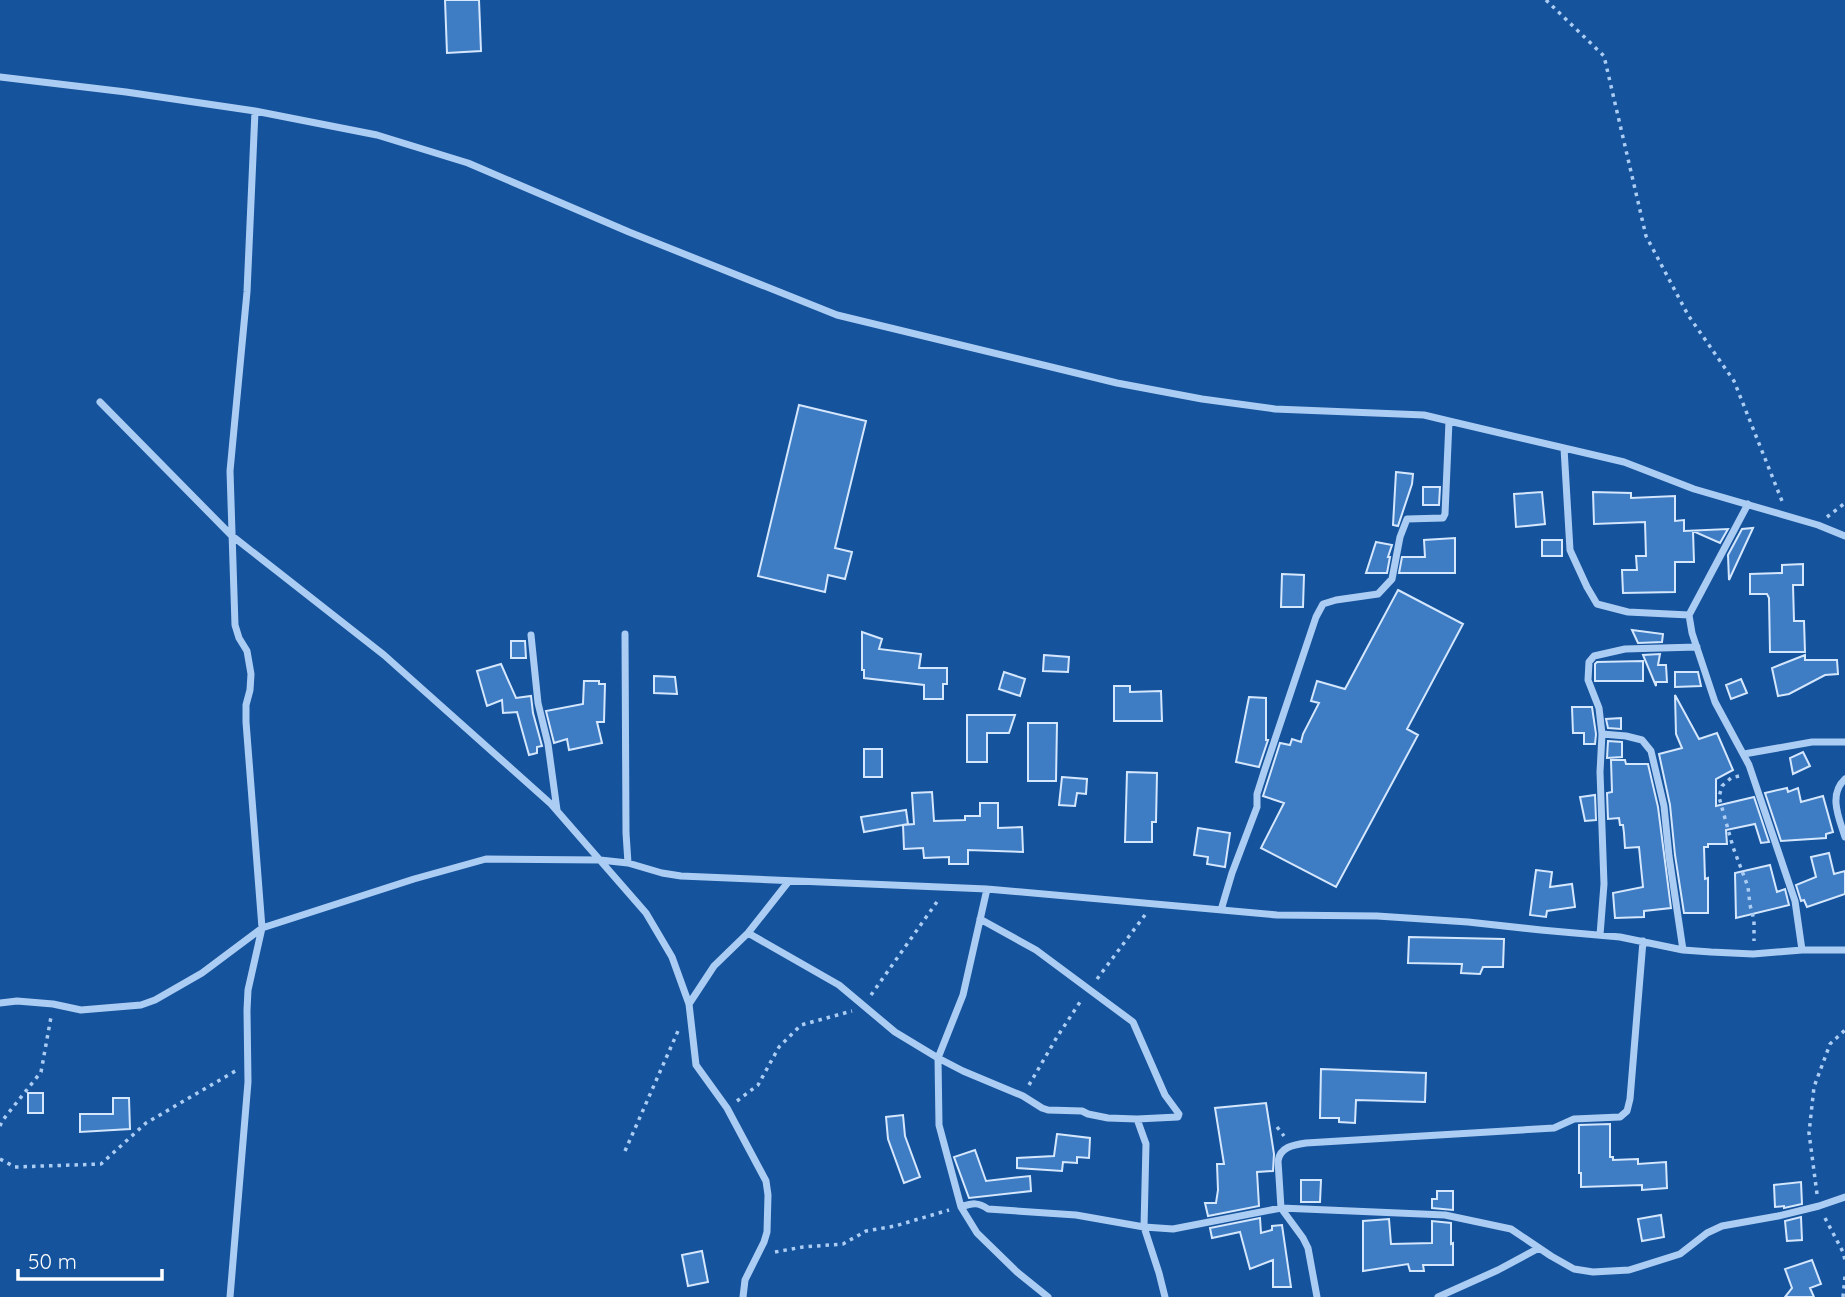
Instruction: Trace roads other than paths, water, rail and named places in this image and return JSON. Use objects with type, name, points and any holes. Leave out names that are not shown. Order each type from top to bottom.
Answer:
[{"type":"street","points":[[0,77],[256,111],[377,135],[468,163],[628,232],[836,315],[1117,383],[1202,399],[1275,409],[1424,415],[1624,462],[1694,489],[1818,525],[1845,536]]},
{"type":"street","points":[[230,1297],[247,1094],[248,990],[262,928],[246,722],[251,674],[247,650],[239,638],[236,625],[230,471],[247,292],[256,111]]},
{"type":"street","points":[[100,402],[231,535],[384,655],[557,810],[646,913],[672,957],[690,1004],[696,1065],[727,1108],[766,1181],[767,1232],[745,1280],[743,1297]]},
{"type":"street","points":[[1221,910],[1257,807],[1257,794],[1316,617],[1323,604],[1378,594],[1392,579],[1407,519],[1443,518],[1449,421]]},
{"type":"street","points":[[1564,448],[1570,550],[1597,604],[1628,612],[1689,615]]},
{"type":"street","points":[[1748,504],[1689,615],[1692,633],[1715,702],[1752,773],[1795,901],[1802,950]]},
{"type":"street","points":[[625,634],[628,863]]},
{"type":"street","points":[[531,635],[538,703],[548,744],[557,810]]},
{"type":"street","points":[[1600,935],[1604,884],[1600,772],[1602,734],[1599,708],[1588,680],[1590,658],[1625,649],[1697,647]]},
{"type":"street","points":[[1602,734],[1642,740],[1651,751],[1664,806],[1683,950]]},
{"type":"street","points":[[1744,754],[1812,742],[1845,742]]},
{"type":"street","points":[[1845,779],[1841,783],[1834,805],[1845,837]]},
{"type":"street","points":[[0,1003],[17,1001],[53,1004],[81,1010],[148,1002],[202,973],[262,928],[486,859],[600,860],[628,863],[681,876],[988,888],[1277,915],[1377,916],[1468,922],[1620,937],[1683,950],[1754,954],[1845,950]]},
{"type":"street","points":[[690,1004],[714,966],[748,933],[789,881]]},
{"type":"street","points":[[988,888],[963,995],[938,1058],[939,1125],[961,1207],[977,1233],[1017,1272],[1048,1297]]},
{"type":"street","points":[[748,933],[839,985],[895,1031],[938,1058],[1023,1096],[1042,1108],[1082,1111],[1108,1118],[1177,1118],[1180,1115],[1165,1095],[1133,1022],[1036,950],[980,919]]},
{"type":"street","points":[[1317,1297],[1308,1248],[1281,1208],[1279,1154],[1282,1150],[1306,1143],[1554,1128],[1574,1119],[1620,1117],[1627,1111],[1630,1099],[1643,941]]},
{"type":"street","points":[[1137,1119],[1146,1144],[1144,1227],[1165,1297]]},
{"type":"street","points":[[961,1207],[975,1202],[988,1209],[1076,1215],[1144,1227],[1181,1227],[1281,1208],[1445,1215],[1511,1228],[1551,1256],[1582,1271],[1623,1271],[1680,1254],[1707,1233],[1722,1226],[1779,1216],[1845,1196]]},
{"type":"street","points":[[1438,1297],[1539,1248]]}]
